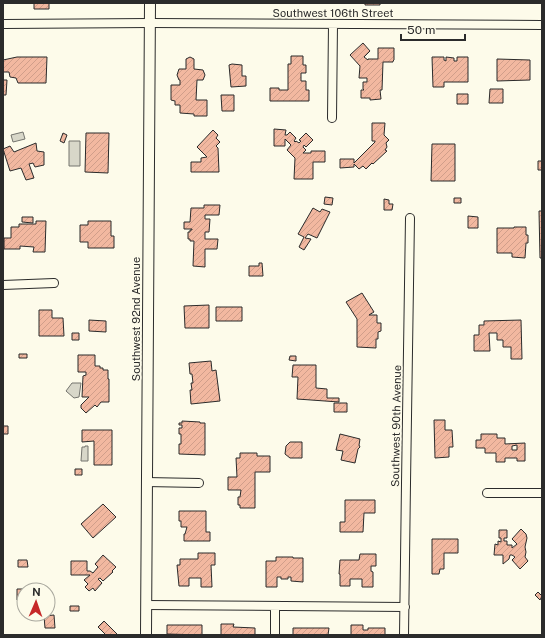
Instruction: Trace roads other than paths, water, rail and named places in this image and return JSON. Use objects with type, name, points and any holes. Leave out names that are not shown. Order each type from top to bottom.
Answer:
[{"type":"street","name":"Southwest 92nd Avenue","points":[[146,635],[150,3]]},
{"type":"street","name":"Southwest 106th Street","points":[[3,24],[150,23],[542,25]]},
{"type":"street","points":[[332,118],[333,24]]},
{"type":"street","name":"Southwest 90th Avenue","points":[[404,635],[410,218]]},
{"type":"street","points":[[3,285],[54,283]]},
{"type":"street","points":[[146,482],[199,483]]},
{"type":"street","points":[[487,493],[542,494]]},
{"type":"street","points":[[146,605],[405,607]]},
{"type":"street","points":[[275,606],[275,635]]}]
